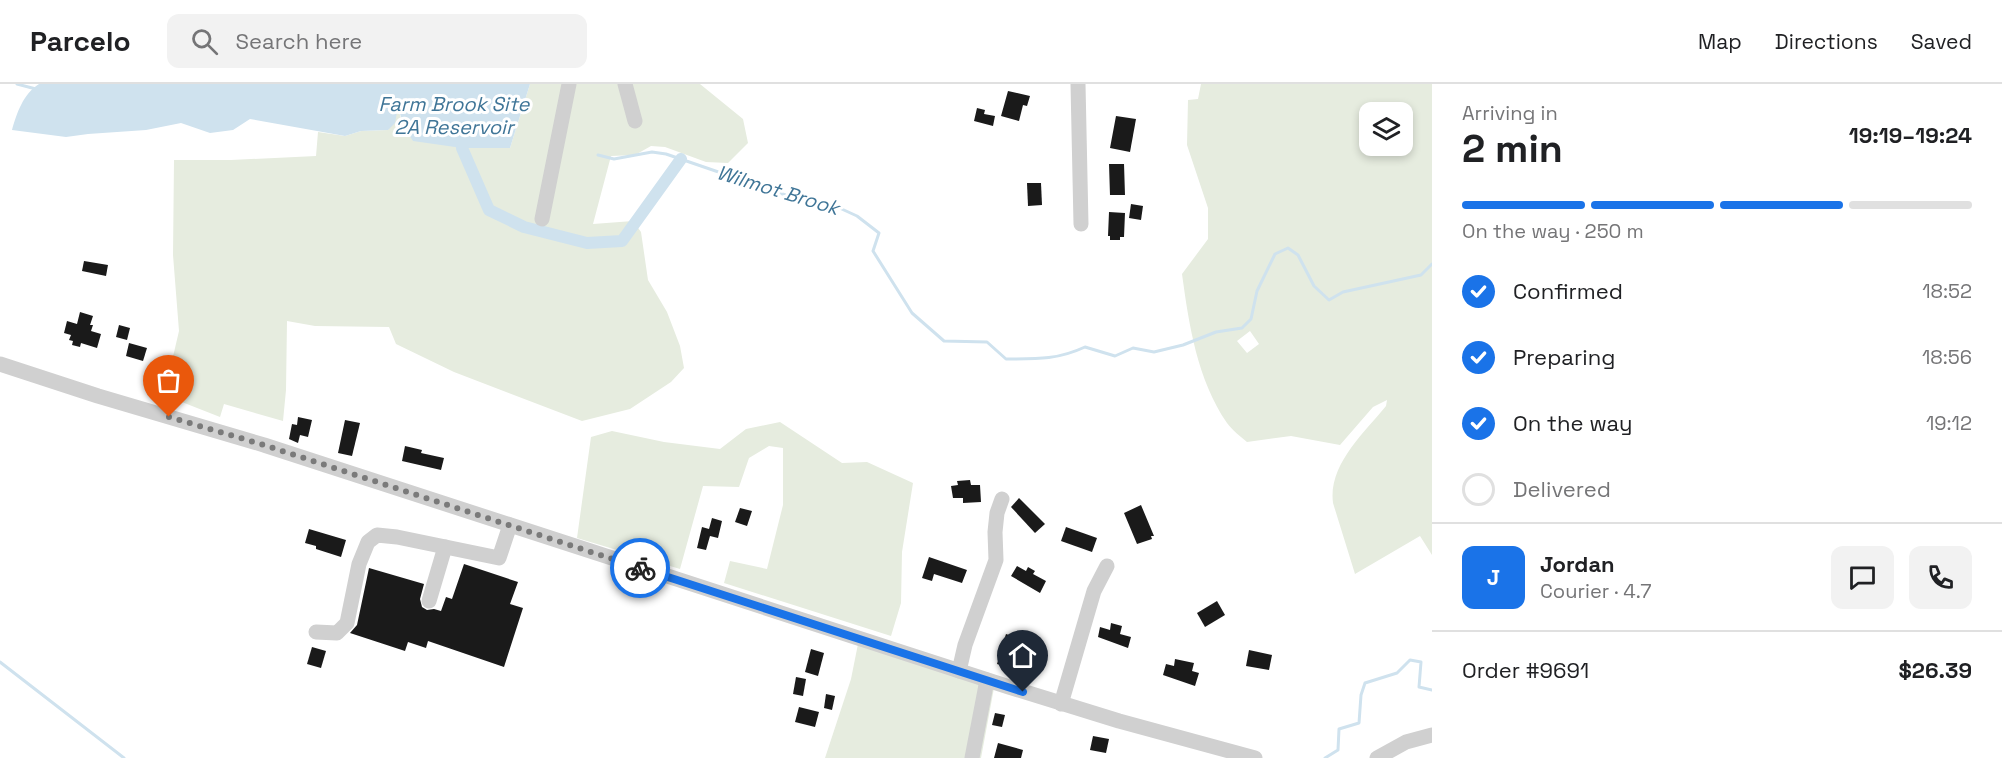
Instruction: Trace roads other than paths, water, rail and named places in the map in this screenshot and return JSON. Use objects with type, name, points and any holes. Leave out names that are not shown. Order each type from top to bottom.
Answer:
[{"type":"street","points":[[542,219],[569,84]]},
{"type":"street","points":[[625,84],[635,121]]},
{"type":"street","points":[[1078,84],[1081,224]]},
{"type":"street","points":[[0,364],[264,445],[1061,704],[1255,758]]},
{"type":"street","points":[[958,671],[996,560],[995,532],[997,513],[1002,499]]},
{"type":"street","points":[[316,632],[338,633],[347,623],[359,564],[368,542],[376,535],[397,537],[499,558],[510,525]]},
{"type":"street","points":[[429,601],[445,547]]},
{"type":"street","points":[[1061,704],[1094,591],[1107,566]]},
{"type":"street","points":[[972,758],[987,680]]},
{"type":"street","points":[[1377,758],[1406,742],[1432,735]]},
{"type":"water","name":"Farm Brook Site 2A Reservoir","points":[[39,84],[530,84],[510,148],[462,148],[413,141],[404,127],[398,107],[395,123],[388,130],[361,131],[345,136],[250,119],[233,130],[210,133],[181,123],[146,130],[66,137],[12,130],[25,98]]},
{"type":"waterway","name":"Wilmot Brook","points":[[17,84],[36,89]]},
{"type":"waterway","points":[[462,131],[462,148],[489,210],[524,227],[587,243],[622,241],[681,159]]},
{"type":"waterway","name":"Wilmot Brook","points":[[598,155],[614,159],[652,152],[666,154],[803,201],[833,205],[857,216],[879,233],[873,251],[912,313],[944,341],[987,342],[1006,359],[1056,357],[1085,347],[1115,356],[1133,348],[1154,352],[1183,345],[1216,332],[1242,328],[1251,319],[1257,291],[1275,254],[1288,248],[1298,255],[1314,286],[1329,300],[1343,292],[1421,275],[1432,264]]},
{"type":"waterway","points":[[1325,758],[1338,750],[1339,729],[1359,723],[1361,695],[1365,683],[1397,673],[1410,660],[1421,662],[1419,687],[1432,690]]},
{"type":"waterway","points":[[0,662],[124,758]]}]
